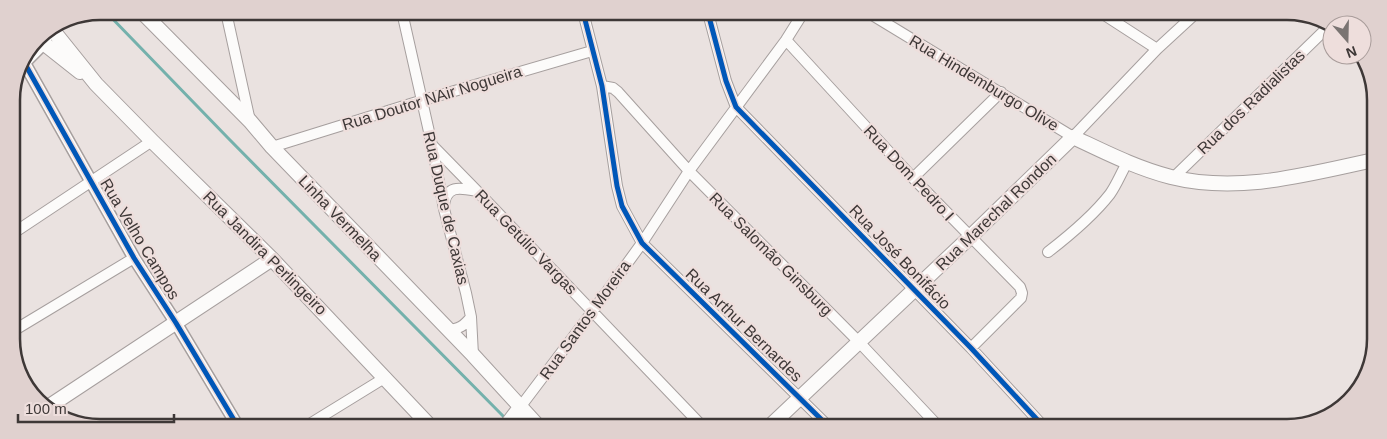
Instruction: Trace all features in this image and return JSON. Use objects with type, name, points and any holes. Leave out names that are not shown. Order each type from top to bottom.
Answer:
[{"type":"main road","name":"Linha Vermelha","points":[[150,20],[250,121],[272,147],[473,355],[513,416]]},
{"type":"main road","name":"Rua Jandira Perlingeiro","points":[[54,33],[96,84],[152,142],[272,259],[386,377],[424,419]]},
{"type":"main road","name":"Rua Jandira Perlingeiro","points":[[43,43],[96,84]]},
{"type":"main road","points":[[1073,137],[1127,163],[1173,178],[1222,184],[1278,180],[1367,161]]},
{"type":"main road","name":"Rua Marechal Rondon","points":[[778,419],[915,290],[1073,137]]},
{"type":"main road","points":[[53,403],[272,259]]},
{"type":"street","points":[[228,20],[250,121]]},
{"type":"street","name":"Rua Duque de Caxias","points":[[404,20],[420,100],[432,145],[444,209],[471,317],[473,355]]},
{"type":"street","name":"Rua Arthur Bernardes","points":[[585,20],[602,86],[617,186],[622,206],[642,243],[821,419]]},
{"type":"street","points":[[710,20],[726,80],[736,107]]},
{"type":"street","name":"Rua Santos Moreira","points":[[513,416],[642,243],[689,172],[799,20]]},
{"type":"street","name":"Rua Hindemburgo Olive","points":[[882,20],[1073,137]]},
{"type":"street","points":[[1112,20],[1157,49]]},
{"type":"street","name":"Rua Marechal Rondon","points":[[1073,137],[1157,49],[1188,20]]},
{"type":"street","name":"Rua dos Radialistas","points":[[1173,178],[1322,33]]},
{"type":"street","name":"Rua Dom Pedro I","points":[[786,40],[913,178],[1020,287],[1021,298],[971,348]]},
{"type":"street","name":"Rua Doutor NAir Nogueira","points":[[272,147],[420,100],[592,51]]},
{"type":"street","name":"Rua Velho Campos","points":[[28,66],[134,258],[176,323],[233,419]]},
{"type":"street","name":"Rua Salomão Ginsburg","points":[[602,86],[613,88],[618,92],[689,172],[859,342],[931,419]]},
{"type":"street","points":[[913,178],[1002,92]]},
{"type":"street","name":"Rua José Bonifácio","points":[[736,107],[971,348],[1037,419]]},
{"type":"street","points":[[20,229],[152,142]]},
{"type":"street","name":"Rua Getúlio Vargas","points":[[432,145],[695,419]]},
{"type":"street","points":[[1048,252],[1071,234],[1100,206],[1111,192],[1127,163]]},
{"type":"street","points":[[444,209],[445,198],[455,188],[478,191]]},
{"type":"street","points":[[20,327],[134,258]]},
{"type":"street","points":[[448,330],[458,329],[466,324],[471,317]]},
{"type":"street","points":[[318,419],[386,377]]},
{"type":"waterway","points":[[114,20],[506,419]]},
{"type":"cycle path","points":[[585,20],[602,86],[617,186],[622,206],[642,243],[821,419]]},
{"type":"cycle path","points":[[710,20],[726,81],[736,107],[971,348],[1037,419]]},
{"type":"cycle path","points":[[27,67],[134,258],[176,323],[233,419]]}]
